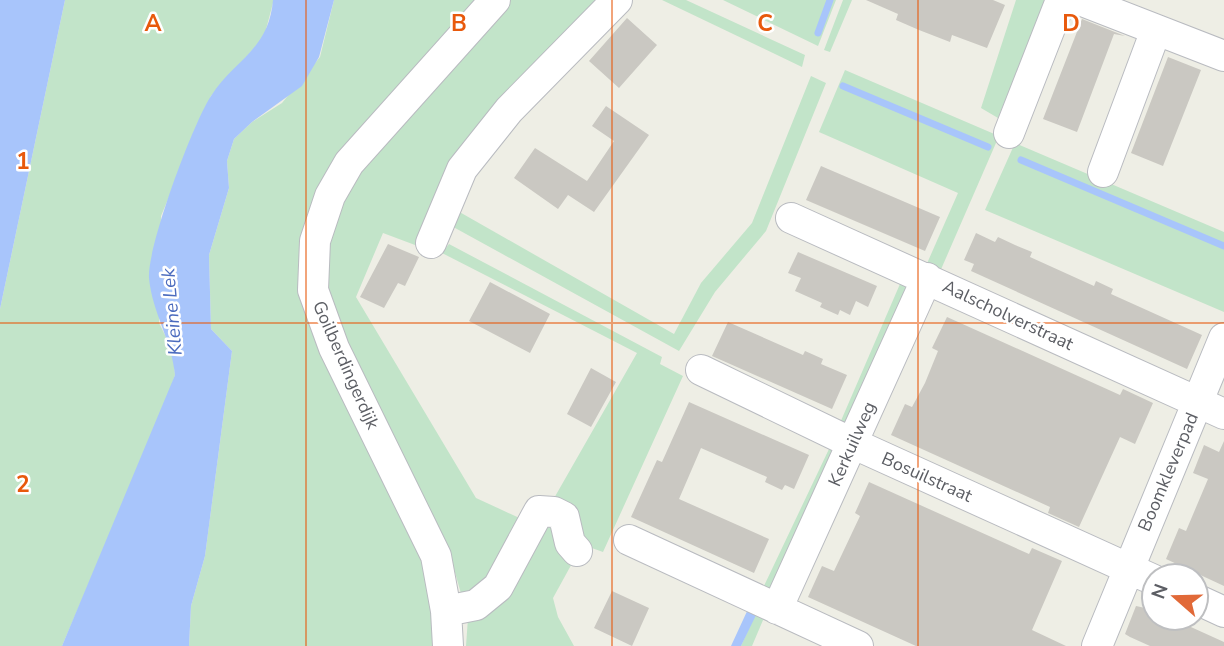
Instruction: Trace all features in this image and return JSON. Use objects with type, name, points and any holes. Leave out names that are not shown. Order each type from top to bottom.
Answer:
[{"type":"street","name":"Goilberdingerdijk","points":[[448,646],[446,611],[436,556],[334,348],[313,290],[315,241],[330,196],[349,163],[495,0]]},
{"type":"street","points":[[431,243],[462,169],[509,110],[617,0]]},
{"type":"street","points":[[1009,133],[1061,0]]},
{"type":"street","points":[[1080,0],[1224,56]]},
{"type":"street","points":[[1103,172],[1156,30]]},
{"type":"street","name":"Aalscholverstraat","points":[[791,218],[1224,414]]},
{"type":"street","name":"Kerkuilweg","points":[[777,609],[927,278]]},
{"type":"street","name":"Boomkleverpad","points":[[1145,562],[1197,402],[1224,338]]},
{"type":"street","name":"Bosuilstraat","points":[[701,370],[852,443],[1140,574]]},
{"type":"street","points":[[446,611],[477,605],[498,587],[540,511],[554,512],[564,517],[570,543],[577,551]]},
{"type":"street","points":[[629,540],[858,646]]},
{"type":"street","name":"Boomkleverpad","points":[[1097,646],[1140,576]]},
{"type":"green space","points":[[65,0],[273,0],[273,3],[264,37],[211,96],[161,216],[159,323],[173,351],[175,375],[163,410],[62,646],[0,646],[0,309]]},
{"type":"green space","points":[[334,0],[486,0],[306,239],[430,561],[441,646],[189,646],[191,606],[205,556],[232,351],[211,329],[209,255],[229,188],[227,161],[234,139],[252,122],[282,103],[320,57]]},
{"type":"green space","points":[[507,0],[607,0],[508,101],[423,248],[383,233],[356,297],[476,498],[526,521],[552,523],[575,558],[553,598],[558,617],[574,646],[466,646],[468,618],[450,555],[343,345],[323,288],[337,200]]},
{"type":"green space","points":[[662,0],[686,0],[805,55],[802,67]]},
{"type":"green space","points":[[723,0],[836,0],[818,46]]},
{"type":"green space","points":[[843,0],[852,0],[830,52],[824,50]]},
{"type":"green space","points":[[1016,0],[1047,0],[998,118],[981,108]]},
{"type":"green space","points":[[845,70],[999,136],[939,274],[925,268],[958,193],[819,132]]},
{"type":"green space","points":[[811,76],[826,83],[766,231],[715,292],[679,351],[446,223],[456,210],[674,334],[701,283],[752,223]]},
{"type":"green space","points":[[1015,143],[1224,232],[1224,312],[985,210]]},
{"type":"green space","points":[[449,244],[662,357],[660,364],[683,376],[603,552],[589,547],[553,500],[637,353],[442,253]]},
{"type":"green space","points":[[903,277],[914,283],[849,427],[840,423]]},
{"type":"green space","points":[[829,449],[838,454],[773,591],[763,588]]},
{"type":"green space","points":[[756,612],[766,613],[752,646],[741,646]]},
{"type":"water","points":[[0,0],[65,0],[0,309]]},
{"type":"water","name":"Kleine Lek","points":[[273,0],[334,0],[319,57],[302,86],[252,122],[234,139],[227,161],[229,188],[209,255],[211,329],[232,351],[205,556],[191,606],[189,646],[62,646],[175,375],[149,278],[150,262],[163,214],[203,110],[220,84],[258,43],[270,17]]},
{"type":"water","points":[[749,607],[758,611],[741,646],[731,646]]},
{"type":"building","points":[[866,0],[993,0],[1005,5],[987,48],[952,35],[950,42],[919,30],[896,20],[898,14]]},
{"type":"building","points":[[627,18],[657,45],[619,88],[589,61]]},
{"type":"building","points":[[1082,19],[1125,36],[1114,34],[1077,132],[1043,119]]},
{"type":"building","points":[[1168,57],[1201,70],[1163,166],[1131,153]]},
{"type":"building","points":[[606,106],[649,135],[594,212],[568,195],[558,209],[514,178],[535,148],[587,181],[614,141],[592,126]]},
{"type":"building","points":[[821,166],[940,217],[925,251],[806,200]]},
{"type":"building","points":[[976,233],[995,242],[998,237],[1032,252],[1030,257],[1094,286],[1096,281],[1113,289],[1111,294],[1202,335],[1187,369],[971,271],[974,264],[964,260]]},
{"type":"building","points":[[388,244],[419,257],[405,286],[398,283],[384,308],[360,297]]},
{"type":"building","points":[[798,252],[877,286],[868,307],[856,301],[850,315],[840,310],[838,315],[820,307],[822,303],[795,291],[801,278],[788,273]]},
{"type":"building","points":[[490,282],[550,314],[530,353],[469,321]]},
{"type":"building","points":[[947,317],[1120,395],[1123,389],[1153,403],[1135,444],[1120,437],[1079,527],[1048,513],[1050,507],[891,435],[905,404],[912,407],[925,383],[938,351],[932,348]]},
{"type":"building","points":[[728,322],[803,355],[805,351],[823,359],[821,364],[847,375],[832,409],[712,356]]},
{"type":"building","points":[[591,368],[616,382],[591,427],[567,414]]},
{"type":"building","points":[[689,402],[809,455],[794,489],[785,485],[782,490],[765,482],[767,477],[701,448],[679,499],[769,539],[754,573],[631,517],[657,460],[662,462]]},
{"type":"building","points":[[1224,441],[1224,586],[1210,579],[1210,562],[1172,562],[1166,559],[1179,528],[1186,531],[1208,479],[1193,473],[1204,445],[1219,452]]},
{"type":"building","points":[[869,482],[1029,554],[1032,548],[1062,561],[1032,630],[1066,646],[916,646],[808,597],[822,566],[834,571],[860,516],[855,513]]},
{"type":"building","points":[[612,591],[649,608],[632,646],[594,628]]},
{"type":"building","points":[[1136,606],[1140,607],[1140,632],[1202,632],[1224,642],[1224,646],[1150,646],[1125,634]]},
{"type":"waterway","points":[[818,33],[830,0]]},
{"type":"waterway","points":[[843,86],[988,147]]},
{"type":"waterway","points":[[1021,160],[1224,246]]}]
